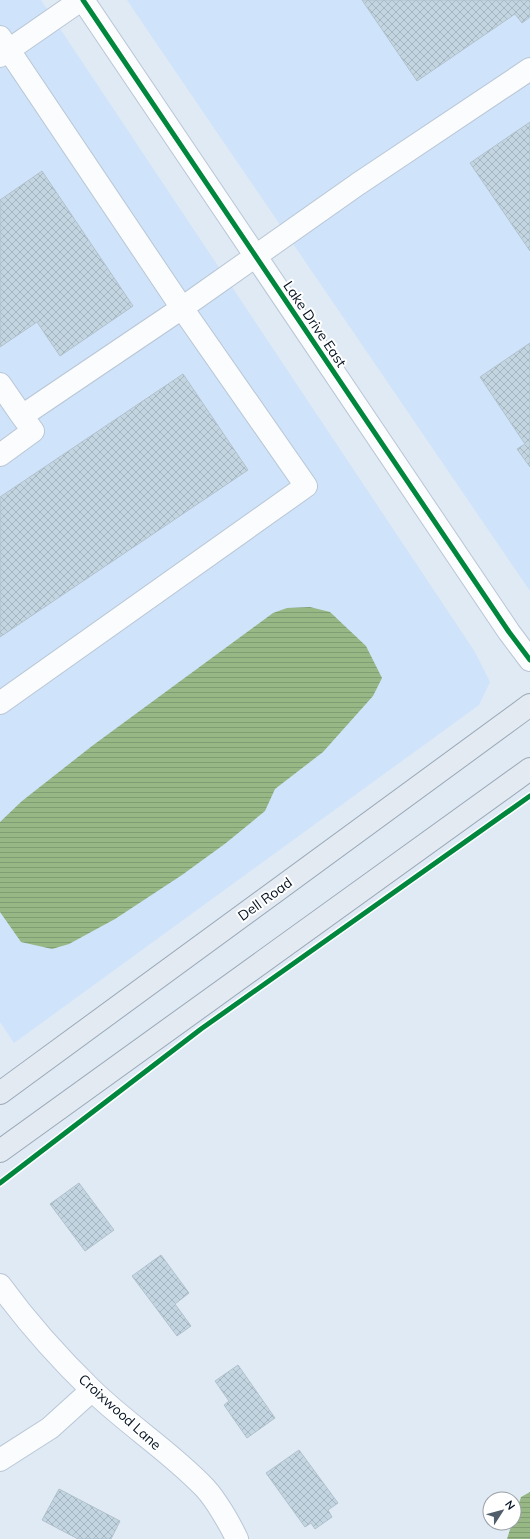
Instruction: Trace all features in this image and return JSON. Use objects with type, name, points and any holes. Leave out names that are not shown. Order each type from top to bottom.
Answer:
[{"type":"main road","name":"Dell Road","points":[[0,1093],[530,705]]},
{"type":"main road","points":[[0,1151],[530,769]]},
{"type":"street","points":[[0,703],[306,486],[3,48],[82,0]]},
{"type":"street","name":"Lake Drive East","points":[[82,0],[509,632],[530,660]]},
{"type":"street","points":[[22,416],[256,257],[358,184],[530,69]]},
{"type":"street","points":[[0,384],[33,431],[0,455]]},
{"type":"street","name":"Croixwood Lane","points":[[0,1285],[48,1343],[92,1390],[173,1458],[206,1489],[232,1527],[237,1539]]},
{"type":"street","points":[[0,1460],[50,1428],[92,1390]]},
{"type":"shaded area","points":[[0,0],[41,0],[475,652],[490,682],[479,705],[14,1043],[0,1022]]},
{"type":"shaded area","points":[[127,0],[530,0],[530,591],[154,40]]},
{"type":"shaded area","points":[[310,607],[330,612],[366,646],[382,678],[373,696],[323,752],[275,789],[265,811],[226,843],[182,875],[115,919],[69,944],[52,949],[21,942],[0,912],[0,822],[22,801],[92,746],[273,613],[287,608]]},
{"type":"shaded area","points":[[530,1492],[530,1539],[507,1539],[510,1531],[522,1531],[522,1496]]},
{"type":"building","points":[[362,0],[530,0],[530,17],[522,23],[515,14],[417,81]]},
{"type":"building","points":[[530,122],[530,251],[470,163]]},
{"type":"building","points":[[42,171],[133,306],[60,356],[37,322],[0,347],[0,200]]},
{"type":"building","points":[[530,343],[530,467],[517,449],[525,444],[480,377]]},
{"type":"building","points":[[183,374],[248,470],[0,637],[0,497]]},
{"type":"building","points":[[79,1183],[114,1230],[85,1251],[50,1204]]},
{"type":"building","points":[[161,1255],[189,1293],[175,1304],[191,1326],[177,1336],[132,1276]]},
{"type":"building","points":[[238,1365],[275,1418],[247,1438],[224,1405],[229,1401],[215,1381]]},
{"type":"building","points":[[299,1450],[338,1503],[328,1510],[332,1517],[315,1529],[311,1523],[305,1527],[266,1473]]},
{"type":"building","points":[[59,1489],[120,1521],[111,1539],[78,1539],[42,1520]]},
{"type":"cycle path","points":[[83,0],[509,632],[530,660]]},
{"type":"cycle path","points":[[0,1183],[201,1029],[530,796]]}]
